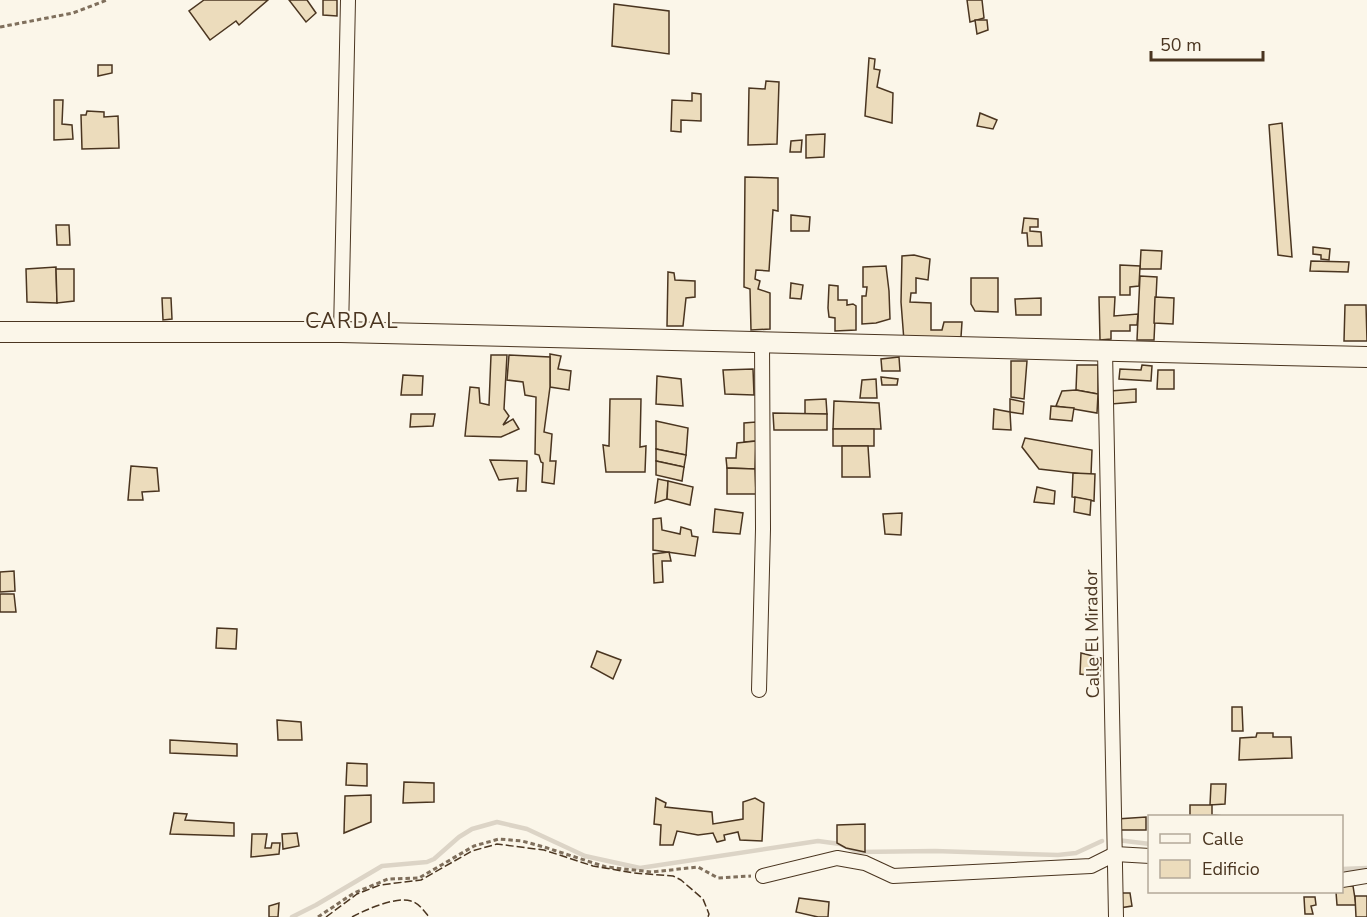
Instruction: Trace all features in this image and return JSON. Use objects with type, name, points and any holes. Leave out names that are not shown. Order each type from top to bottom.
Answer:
[{"type":"street","points":[[341,332],[348,0]]},
{"type":"street","points":[[0,332],[341,332],[1367,357]]},
{"type":"street","points":[[759,690],[763,529],[762,342]]},
{"type":"street","name":"Calle El Mirador","points":[[1105,350],[1116,917]]},
{"type":"street","points":[[763,876],[837,858],[865,863],[893,876],[1091,866],[1114,854],[1148,856]]},
{"type":"street","points":[[1343,880],[1367,876]]},
{"type":"path","points":[[0,27],[73,13],[107,0]]},
{"type":"path","points":[[318,917],[354,893],[388,879],[419,878],[474,846],[499,839],[522,841],[606,867],[651,872],[698,867],[718,878],[763,876]]},
{"type":"building","points":[[204,0],[268,0],[239,25],[236,21],[210,40],[189,11]]},
{"type":"building","points":[[289,0],[307,0],[316,13],[306,22]]},
{"type":"building","points":[[323,0],[337,0],[337,16],[323,15]]},
{"type":"building","points":[[967,0],[982,0],[984,18],[970,22]]},
{"type":"building","points":[[614,4],[669,11],[669,54],[612,46]]},
{"type":"building","points":[[975,20],[987,20],[988,30],[977,34]]},
{"type":"building","points":[[869,58],[875,59],[874,69],[880,70],[877,87],[893,93],[892,123],[865,116]]},
{"type":"building","points":[[98,65],[112,65],[112,73],[98,76]]},
{"type":"building","points":[[766,81],[779,82],[777,144],[748,145],[749,88],[765,89]]},
{"type":"building","points":[[692,93],[701,94],[701,121],[681,120],[681,132],[671,131],[672,100],[692,101]]},
{"type":"building","points":[[54,100],[63,100],[62,124],[72,125],[73,139],[54,140]]},
{"type":"building","points":[[87,111],[104,112],[104,117],[118,116],[119,148],[82,149],[81,115],[86,115]]},
{"type":"building","points":[[980,113],[997,120],[993,129],[977,126]]},
{"type":"building","points":[[1282,123],[1292,257],[1278,255],[1269,125]]},
{"type":"building","points":[[825,134],[824,157],[806,158],[806,135]]},
{"type":"building","points":[[802,140],[801,152],[790,152],[791,141]]},
{"type":"building","points":[[745,177],[778,178],[778,211],[773,210],[769,271],[756,270],[755,279],[760,281],[758,289],[770,293],[770,329],[751,330],[750,289],[744,287]]},
{"type":"building","points":[[791,215],[810,217],[809,231],[791,231]]},
{"type":"building","points":[[1024,218],[1038,219],[1038,227],[1030,227],[1030,231],[1041,232],[1042,246],[1028,246],[1027,233],[1022,233]]},
{"type":"building","points":[[56,225],[69,225],[70,245],[57,245]]},
{"type":"building","points":[[1313,247],[1330,249],[1329,260],[1321,259],[1321,255],[1313,254]]},
{"type":"building","points":[[1141,250],[1162,251],[1161,269],[1140,269]]},
{"type":"building","points":[[914,255],[930,259],[928,280],[916,278],[916,293],[911,293],[910,302],[931,303],[931,330],[942,330],[944,322],[962,322],[961,337],[904,341],[901,302],[902,256]]},
{"type":"building","points":[[1311,261],[1349,262],[1348,272],[1310,271]]},
{"type":"building","points":[[1120,265],[1140,266],[1139,286],[1130,287],[1130,295],[1120,295]]},
{"type":"building","points":[[886,266],[890,319],[862,324],[862,296],[866,296],[867,287],[863,287],[863,267]]},
{"type":"building","points":[[56,267],[57,303],[27,302],[26,269]]},
{"type":"building","points":[[56,269],[74,269],[74,301],[57,303]]},
{"type":"building","points":[[668,272],[674,273],[675,280],[695,281],[695,297],[686,298],[683,326],[667,326]]},
{"type":"building","points":[[1140,276],[1157,277],[1154,340],[1137,340]]},
{"type":"building","points":[[971,278],[998,278],[998,312],[975,311],[971,304]]},
{"type":"building","points":[[791,283],[803,285],[801,299],[790,298]]},
{"type":"building","points":[[829,285],[838,286],[838,300],[847,300],[847,305],[856,306],[856,330],[835,331],[835,318],[829,317]]},
{"type":"building","points":[[1099,297],[1115,297],[1114,316],[1138,314],[1137,325],[1130,325],[1130,331],[1111,331],[1111,339],[1100,340]]},
{"type":"building","points":[[1155,297],[1174,298],[1173,324],[1154,323]]},
{"type":"building","points":[[162,298],[171,298],[172,319],[163,320]]},
{"type":"building","points":[[1041,298],[1041,315],[1016,315],[1015,299]]},
{"type":"building","points":[[1345,305],[1366,305],[1367,341],[1344,341]]},
{"type":"building","points":[[550,354],[561,356],[558,369],[571,371],[569,390],[550,387]]},
{"type":"building","points":[[491,355],[507,355],[504,409],[509,416],[503,425],[513,419],[519,429],[501,437],[465,436],[470,387],[479,388],[480,403],[489,405]]},
{"type":"building","points":[[509,355],[550,357],[550,387],[544,432],[552,434],[550,461],[556,461],[554,484],[542,482],[543,463],[539,455],[535,454],[536,397],[525,395],[523,382],[507,380]]},
{"type":"building","points":[[899,357],[900,371],[882,371],[881,359]]},
{"type":"building","points":[[1011,361],[1027,361],[1024,399],[1011,397]]},
{"type":"building","points":[[1077,365],[1098,365],[1098,394],[1076,390]]},
{"type":"building","points":[[1142,365],[1152,366],[1151,381],[1119,379],[1120,369],[1141,370]]},
{"type":"building","points":[[753,369],[754,395],[725,394],[723,370]]},
{"type":"building","points":[[1158,370],[1174,370],[1174,389],[1157,389]]},
{"type":"building","points":[[403,375],[423,376],[422,395],[401,395]]},
{"type":"building","points":[[657,376],[681,379],[683,406],[656,404]]},
{"type":"building","points":[[881,377],[898,379],[897,385],[882,385]]},
{"type":"building","points":[[876,379],[877,398],[860,398],[862,380]]},
{"type":"building","points":[[1136,389],[1136,402],[1111,404],[1110,391]]},
{"type":"building","points":[[1076,390],[1098,394],[1097,413],[1056,406],[1062,391]]},
{"type":"building","points":[[610,399],[641,399],[640,447],[646,446],[645,472],[606,472],[603,445],[609,446]]},
{"type":"building","points":[[826,399],[827,414],[805,415],[805,400]]},
{"type":"building","points":[[1010,399],[1024,402],[1023,414],[1010,412]]},
{"type":"building","points":[[834,401],[879,403],[881,429],[833,429]]},
{"type":"building","points":[[1051,406],[1074,408],[1072,421],[1050,419]]},
{"type":"building","points":[[994,409],[1010,412],[1011,430],[993,429]]},
{"type":"building","points":[[773,413],[827,414],[827,430],[774,430]]},
{"type":"building","points":[[411,414],[435,414],[433,426],[410,427]]},
{"type":"building","points":[[656,421],[688,428],[686,455],[656,449]]},
{"type":"building","points":[[756,422],[756,441],[744,442],[744,423]]},
{"type":"building","points":[[833,429],[874,429],[874,446],[833,446]]},
{"type":"building","points":[[1025,438],[1092,450],[1091,475],[1039,469],[1022,447]]},
{"type":"building","points":[[756,441],[755,469],[727,468],[726,458],[736,458],[737,443]]},
{"type":"building","points":[[842,446],[868,446],[870,477],[842,477]]},
{"type":"building","points":[[656,449],[686,455],[684,467],[656,461]]},
{"type":"building","points":[[490,460],[527,461],[526,491],[517,491],[518,478],[499,480]]},
{"type":"building","points":[[656,461],[684,467],[682,481],[656,475]]},
{"type":"building","points":[[131,466],[157,468],[159,491],[142,492],[143,500],[128,500]]},
{"type":"building","points":[[727,468],[755,469],[756,494],[727,494]]},
{"type":"building","points":[[1073,473],[1095,474],[1094,501],[1072,497]]},
{"type":"building","points":[[658,479],[668,481],[667,499],[655,503]]},
{"type":"building","points":[[668,481],[693,487],[690,505],[667,499]]},
{"type":"building","points":[[1037,487],[1055,491],[1054,504],[1034,502]]},
{"type":"building","points":[[1075,497],[1091,500],[1090,515],[1074,512]]},
{"type":"building","points":[[715,509],[743,513],[740,534],[713,532]]},
{"type":"building","points":[[902,513],[901,535],[885,534],[883,514]]},
{"type":"building","points":[[661,518],[662,530],[680,534],[681,527],[691,530],[692,536],[698,537],[695,556],[653,550],[653,519]]},
{"type":"building","points":[[669,552],[671,561],[662,561],[663,582],[654,583],[653,554]]},
{"type":"building","points":[[14,571],[15,591],[0,592],[0,572]]},
{"type":"building","points":[[0,594],[14,594],[16,612],[0,612]]},
{"type":"building","points":[[217,628],[237,629],[236,649],[216,648]]},
{"type":"building","points":[[597,651],[621,660],[613,679],[591,667]]},
{"type":"building","points":[[1081,653],[1101,658],[1100,677],[1080,674]]},
{"type":"building","points":[[1232,707],[1242,707],[1243,731],[1232,731]]},
{"type":"building","points":[[277,720],[301,722],[302,740],[278,740]]},
{"type":"building","points":[[1257,733],[1273,733],[1273,737],[1291,737],[1292,758],[1239,760],[1240,738],[1256,737]]},
{"type":"building","points":[[170,740],[237,744],[237,756],[170,753]]},
{"type":"building","points":[[347,763],[367,764],[367,786],[346,785]]},
{"type":"building","points":[[404,782],[434,783],[434,802],[403,803]]},
{"type":"building","points":[[1211,784],[1226,784],[1225,804],[1210,805]]},
{"type":"building","points":[[371,795],[371,822],[344,833],[345,796]]},
{"type":"building","points":[[656,798],[666,803],[665,807],[712,812],[713,824],[743,819],[743,802],[755,798],[764,803],[762,841],[740,840],[738,832],[724,835],[725,840],[717,842],[713,833],[698,835],[677,831],[673,845],[660,845],[661,825],[654,824]]},
{"type":"building","points":[[1190,805],[1212,805],[1212,815],[1190,815]]},
{"type":"building","points":[[174,813],[187,814],[185,820],[234,823],[234,836],[170,834]]},
{"type":"building","points":[[1146,817],[1146,830],[1117,830],[1117,819]]},
{"type":"building","points":[[865,824],[865,852],[846,848],[837,843],[837,825]]},
{"type":"building","points":[[297,833],[299,846],[283,849],[282,834]]},
{"type":"building","points":[[252,834],[267,834],[265,848],[271,848],[272,843],[280,843],[279,854],[251,857]]},
{"type":"building","points":[[1343,886],[1353,886],[1356,905],[1337,905],[1336,893],[1343,893]]},
{"type":"building","points":[[1121,893],[1130,893],[1132,906],[1119,908]]},
{"type":"building","points":[[1355,896],[1367,896],[1367,917],[1356,917]]},
{"type":"building","points":[[1304,897],[1315,897],[1316,905],[1311,906],[1313,914],[1305,914]]},
{"type":"building","points":[[799,898],[829,902],[828,917],[796,912]]},
{"type":"building","points":[[279,903],[278,917],[269,917],[269,906]]},
{"type":"waterway","points":[[292,917],[382,866],[427,862],[472,829],[497,822],[527,829],[585,856],[640,868],[818,841],[840,844],[858,852],[935,851],[1058,855],[1076,853],[1102,841]]},
{"type":"waterway","points":[[1117,840],[1148,844]]},
{"type":"waterway","points":[[1343,869],[1367,868]]},
{"type":"fence","points":[[326,917],[357,894],[380,885],[421,880],[472,851],[497,844],[544,850],[593,866],[634,873],[673,876],[703,899],[708,917]]},
{"type":"fence","points":[[352,917],[397,900],[411,901],[421,907],[429,917]]},
{"type":"district","name":"CARDAL","points":[[352,321]]}]
